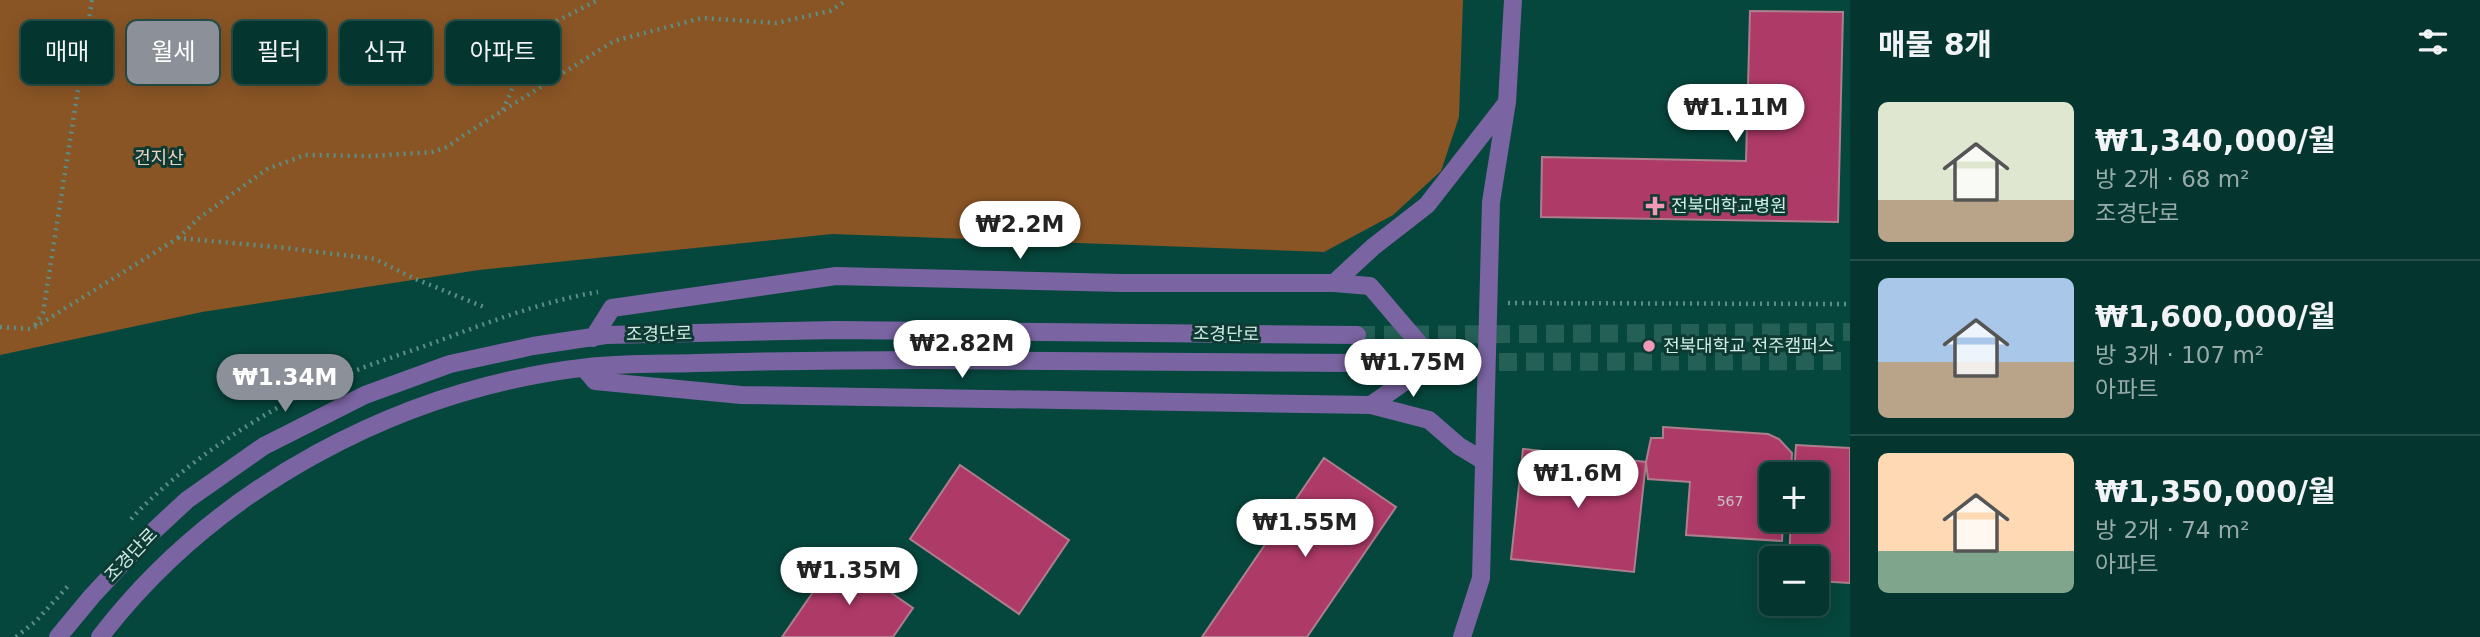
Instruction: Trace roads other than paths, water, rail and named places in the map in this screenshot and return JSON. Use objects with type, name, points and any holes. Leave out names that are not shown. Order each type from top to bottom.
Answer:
[{"type":"street","points":[[1462,637],[1481,578],[1490,202],[1507,102],[1513,0]]},
{"type":"street","points":[[1334,283],[1373,247],[1427,205],[1507,102]]},
{"type":"street","points":[[593,338],[612,308],[836,276],[1107,283],[1334,283],[1370,286],[1434,362]]},
{"type":"street","name":"조경단로","points":[[58,637],[144,540],[187,500],[264,446],[365,395],[450,364],[533,346],[606,335],[836,330],[1357,335]]},
{"type":"street","name":"조경단로","points":[[100,637],[120,612],[175,555],[229,511],[292,468],[378,421],[471,390],[584,368],[822,360],[1357,363]]},
{"type":"street","points":[[1371,405],[1434,362],[1485,360]]},
{"type":"street","points":[[584,368],[595,382],[741,395],[1371,405],[1429,420],[1459,446],[1483,461]]},
{"type":"tunnel","points":[[1357,335],[1850,332]]},
{"type":"tunnel","points":[[1472,362],[1850,361]]},
{"type":"tunnel","points":[[1357,363],[1437,363]]},
{"type":"place","name":"전북대학교병원","points":[[1655,206]]},
{"type":"place","name":"전북대학교 전주캠퍼스","points":[[1649,346]]},
{"type":"park label","name":"건지산","points":[[159,158]]}]
